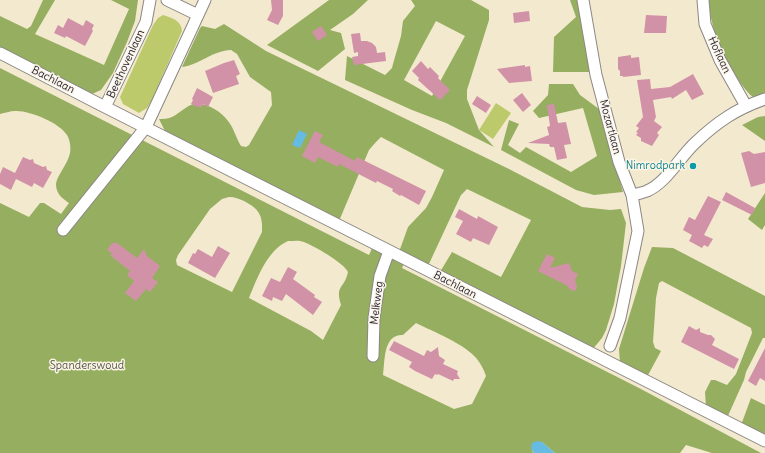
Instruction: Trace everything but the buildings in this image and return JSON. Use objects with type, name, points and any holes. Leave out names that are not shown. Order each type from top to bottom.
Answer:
[{"type":"street","name":"Beethovenlaan","points":[[146,127],[105,107],[146,22],[150,0]]},
{"type":"street","points":[[167,0],[198,15]]},
{"type":"street","points":[[62,230],[146,127],[205,0]]},
{"type":"street","name":"Mozartlaan","points":[[583,0],[596,75],[619,162],[632,195],[638,231],[620,318],[610,346]]},
{"type":"street","name":"Hoflaan","points":[[703,0],[705,24],[720,60],[746,106]]},
{"type":"street","name":"Bachlaan","points":[[0,53],[105,107]]},
{"type":"street","points":[[632,195],[646,192],[657,186],[694,144],[718,122],[746,106],[765,99]]},
{"type":"street","name":"Bachlaan","points":[[146,127],[765,441]]},
{"type":"street","name":"Melkweg","points":[[373,356],[374,318],[380,276],[389,251]]},
{"type":"green space","points":[[43,0],[55,0],[35,34],[104,65],[129,9],[111,0],[138,0],[135,21],[127,42],[113,73],[101,90],[92,94],[0,49],[0,16],[27,29],[31,26]]},
{"type":"green space","points":[[329,0],[368,0],[353,14],[330,30],[341,33],[345,49],[318,71],[267,45]]},
{"type":"green space","points":[[411,0],[471,0],[489,10],[489,20],[467,90],[467,99],[479,130],[494,147],[446,123],[412,110],[345,80],[347,56],[385,75],[392,68],[401,36],[403,21],[415,6]],"holes":[[[436,21],[465,36],[432,96],[404,80]]]},
{"type":"green space","points":[[570,0],[577,0],[590,72],[553,72],[554,37],[576,17]]},
{"type":"green space","points":[[709,0],[765,0],[765,96],[753,97],[740,83],[734,73],[714,30],[710,14]]},
{"type":"green space","points":[[163,15],[173,18],[178,22],[182,31],[152,100],[147,108],[139,113],[123,104],[120,97],[153,25],[158,18]]},
{"type":"green space","points":[[224,24],[266,51],[509,169],[582,207],[610,210],[621,209],[626,223],[621,266],[614,304],[606,330],[602,338],[592,350],[440,272],[452,252],[501,277],[531,220],[467,189],[461,195],[428,266],[399,252],[408,227],[426,208],[444,170],[381,137],[369,150],[339,221],[166,133],[159,119],[174,116],[192,105],[204,105],[215,109],[224,117],[232,127],[241,146],[246,147],[249,145],[272,105],[271,92],[250,77],[237,54],[231,50],[219,52],[194,64],[182,67],[200,28],[202,26],[215,29]]},
{"type":"green space","name":"Spanderswoud","points":[[0,68],[369,255],[373,246],[405,261],[402,268],[639,388],[761,453],[712,453],[686,445],[680,453],[555,453],[542,442],[532,451],[534,453],[0,453],[0,203],[29,217],[40,203],[44,203],[61,214],[69,203],[58,193],[56,184],[58,177],[69,157],[70,142],[63,130],[44,118],[21,111],[11,111],[0,114]],"holes":[[[229,197],[244,201],[253,207],[259,213],[262,221],[262,232],[232,292],[177,265],[176,260],[210,209],[222,199]],[[288,241],[304,242],[335,259],[348,272],[339,294],[341,305],[323,340],[311,331],[249,298],[264,266],[274,251]],[[416,323],[449,339],[465,348],[472,354],[480,363],[486,376],[472,404],[454,409],[383,375],[388,344],[396,336],[403,335]]]},
{"type":"green space","points":[[549,84],[573,84],[580,95],[599,109],[623,192],[594,195],[576,190],[501,150],[509,120],[519,124],[508,145],[520,153],[526,147],[571,172],[597,156],[583,108],[539,118],[533,111],[548,95]]},
{"type":"green space","points":[[496,103],[511,113],[493,139],[479,130]]},
{"type":"green space","points":[[765,116],[765,141],[742,125],[758,117]]},
{"type":"green space","points":[[765,193],[765,225],[762,230],[748,219]]},
{"type":"green space","points":[[652,247],[673,248],[765,296],[765,338],[763,338],[746,372],[744,380],[727,418],[706,407],[705,392],[711,380],[727,385],[736,374],[752,333],[751,328],[662,281],[659,283],[656,298],[653,342],[655,348],[661,351],[647,377],[620,364],[619,349]]},
{"type":"green space","points":[[751,398],[765,405],[765,437],[741,425]]},
{"type":"water","points":[[299,130],[307,134],[300,148],[292,145]]},
{"type":"water","points":[[537,441],[542,442],[555,453],[534,453],[531,448],[532,443]]},
{"type":"place","name":"Nimrodpark","points":[[693,166]]}]
